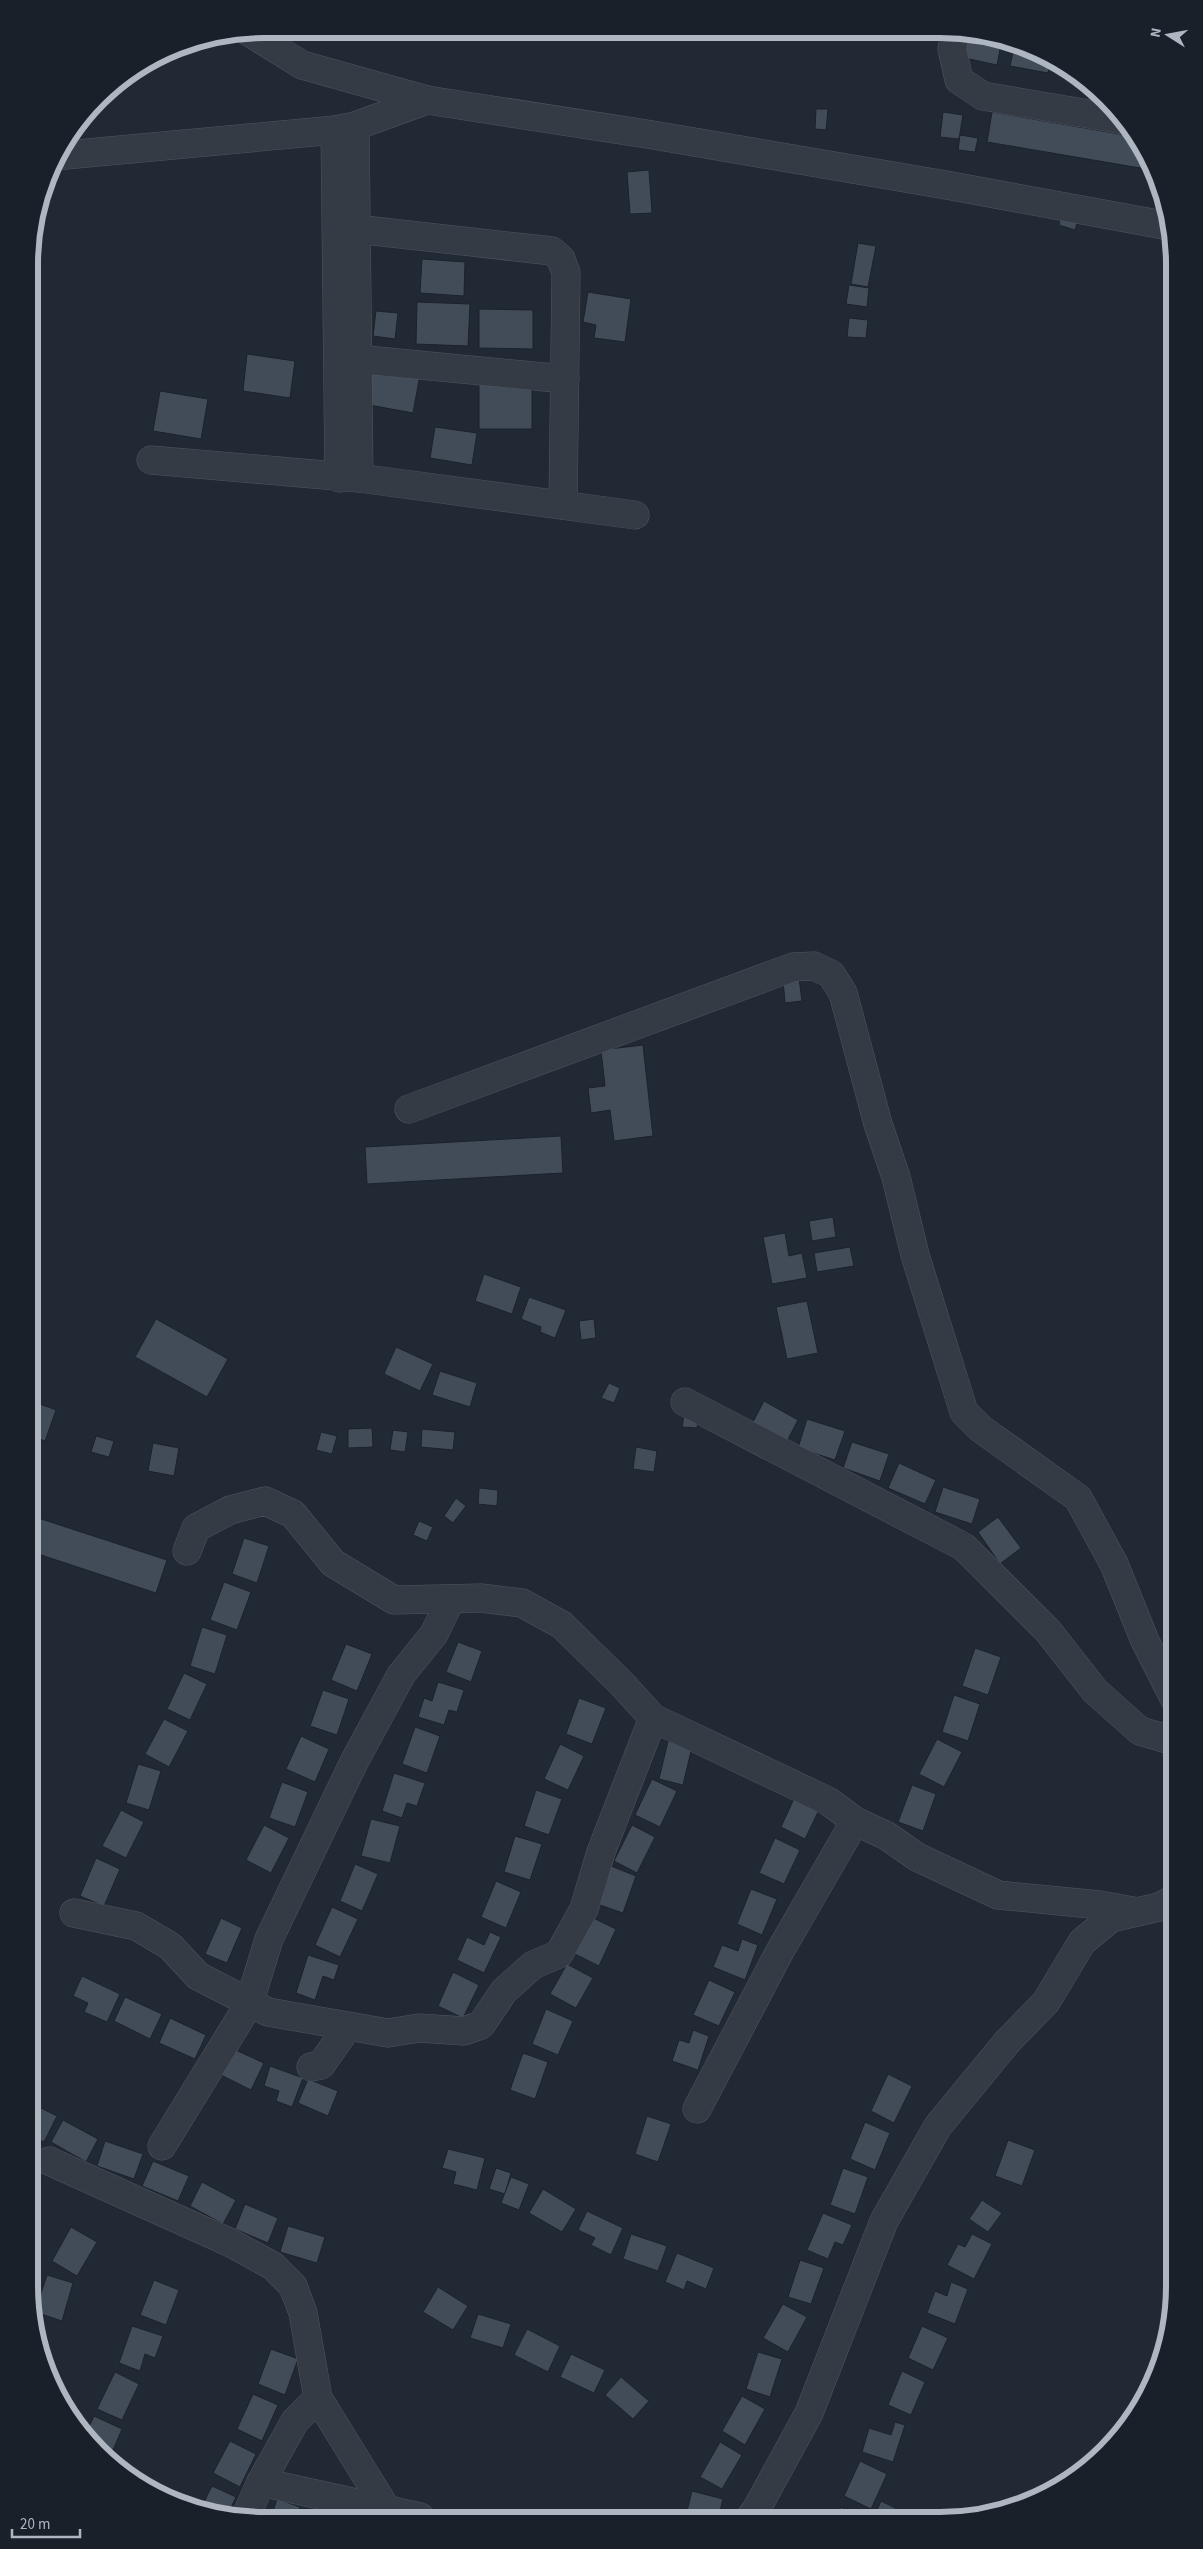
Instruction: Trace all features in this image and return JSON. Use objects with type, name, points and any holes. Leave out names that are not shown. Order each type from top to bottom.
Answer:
[{"type":"street","points":[[258,38],[302,65],[427,100],[663,136],[1162,225]]},
{"type":"street","points":[[954,38],[952,49],[959,80],[983,96],[1098,104]]},
{"type":"street","points":[[65,155],[345,128],[427,100]]},
{"type":"street","points":[[345,128],[356,229],[357,359],[349,478]]},
{"type":"street","points":[[345,128],[349,478]]},
{"type":"street","points":[[356,229],[552,251],[561,259],[566,273],[563,505]]},
{"type":"street","points":[[357,359],[565,379]]},
{"type":"street","points":[[151,460],[349,478],[635,516]]},
{"type":"street","points":[[409,1109],[793,967],[814,966],[831,974],[843,994],[878,1124],[896,1177],[915,1255],[964,1412],[981,1429],[1078,1498],[1114,1564],[1144,1641],[1166,1683]]},
{"type":"street","points":[[685,1402],[964,1547],[1048,1631],[1095,1691],[1140,1731],[1166,1739]]},
{"type":"street","points":[[187,1551],[196,1528],[230,1510],[265,1501],[293,1514],[333,1563],[394,1600],[481,1598],[522,1603],[562,1625],[622,1684],[652,1718],[828,1801],[855,1821],[887,1836],[917,1857],[998,1895],[1138,1912]]},
{"type":"street","points":[[162,2146],[249,2004],[269,1938],[354,1762],[401,1675],[434,1634],[451,1600]]},
{"type":"street","points":[[74,1913],[136,1926],[170,1946],[198,1976],[249,2004],[268,2012],[347,2028],[388,2033],[419,2028],[464,2031],[481,2024],[504,1991],[533,1965],[559,1954],[584,1909],[600,1852],[652,1718]]},
{"type":"street","points":[[697,2109],[780,1951],[855,1821]]},
{"type":"street","points":[[754,2512],[809,2413],[884,2221],[938,2126],[1007,2042],[1046,2002],[1082,1942],[1111,1918],[1166,1903]]},
{"type":"street","points":[[311,2066],[321,2065],[347,2028]]},
{"type":"street","points":[[49,2161],[231,2243],[273,2266],[293,2286],[302,2313],[318,2398],[388,2510]]},
{"type":"street","points":[[248,2511],[261,2482],[295,2421],[318,2398]]},
{"type":"street","points":[[261,2482],[397,2512]]},
{"type":"building","points":[[964,39],[1001,46],[997,65],[960,57]]},
{"type":"building","points":[[1014,50],[1049,66],[1048,73],[1010,66]]},
{"type":"building","points":[[816,109],[828,109],[826,130],[815,129]]},
{"type":"building","points":[[943,112],[963,115],[959,139],[940,137]]},
{"type":"building","points":[[992,112],[1125,135],[1144,169],[987,142]]},
{"type":"building","points":[[960,135],[978,138],[975,152],[958,150]]},
{"type":"building","points":[[649,170],[652,213],[630,214],[627,172]]},
{"type":"building","points":[[1061,216],[1078,220],[1075,230],[1059,225]]},
{"type":"building","points":[[858,243],[876,246],[868,287],[851,284]]},
{"type":"building","points":[[422,259],[465,262],[464,296],[420,293]]},
{"type":"building","points":[[38,284],[40,284],[38,321]]},
{"type":"building","points":[[849,285],[869,288],[867,307],[846,304]]},
{"type":"building","points":[[588,292],[631,299],[625,342],[594,338],[596,325],[583,322]]},
{"type":"building","points":[[417,302],[470,304],[468,346],[416,344]]},
{"type":"building","points":[[479,309],[533,310],[533,349],[479,348]]},
{"type":"building","points":[[376,311],[398,313],[395,339],[373,336]]},
{"type":"building","points":[[849,318],[868,320],[866,338],[847,337]]},
{"type":"building","points":[[247,354],[295,361],[290,398],[243,391]]},
{"type":"building","points":[[371,367],[420,375],[413,413],[364,404]]},
{"type":"building","points":[[479,384],[532,384],[532,429],[479,429]]},
{"type":"building","points":[[160,391],[208,399],[201,439],[153,431]]},
{"type":"building","points":[[435,427],[477,433],[472,465],[430,458]]},
{"type":"building","points":[[799,978],[802,1001],[785,1003],[783,980]]},
{"type":"building","points":[[643,1045],[653,1136],[614,1141],[610,1110],[591,1113],[588,1088],[605,1086],[601,1050]]},
{"type":"building","points":[[561,1136],[563,1173],[367,1184],[365,1147]]},
{"type":"building","points":[[833,1217],[836,1237],[812,1241],[809,1221]]},
{"type":"building","points":[[785,1233],[789,1256],[802,1253],[807,1278],[772,1284],[763,1237]]},
{"type":"building","points":[[850,1247],[854,1266],[817,1272],[814,1253]]},
{"type":"building","points":[[484,1274],[521,1287],[512,1314],[475,1301]]},
{"type":"building","points":[[529,1297],[566,1310],[555,1338],[540,1332],[541,1327],[521,1319]]},
{"type":"building","points":[[807,1301],[818,1353],[787,1359],[776,1307]]},
{"type":"building","points":[[156,1319],[228,1359],[207,1397],[135,1357]]},
{"type":"building","points":[[594,1319],[596,1338],[581,1340],[579,1321]]},
{"type":"building","points":[[396,1347],[433,1364],[420,1391],[384,1374]]},
{"type":"building","points":[[440,1371],[477,1383],[470,1407],[432,1395]]},
{"type":"building","points":[[609,1383],[620,1388],[614,1403],[601,1398]]},
{"type":"building","points":[[764,1401],[798,1420],[786,1443],[752,1424]]},
{"type":"building","points":[[38,1403],[56,1410],[45,1441],[38,1438]]},
{"type":"building","points":[[685,1409],[699,1411],[697,1428],[682,1427]]},
{"type":"building","points":[[807,1419],[845,1431],[835,1460],[798,1448]]},
{"type":"building","points":[[372,1428],[373,1447],[348,1448],[348,1429]]},
{"type":"building","points":[[422,1429],[455,1432],[453,1450],[421,1447]]},
{"type":"building","points":[[393,1430],[408,1432],[405,1452],[390,1450]]},
{"type":"building","points":[[321,1432],[337,1436],[332,1454],[316,1450]]},
{"type":"building","points":[[96,1436],[114,1441],[109,1457],[91,1452]]},
{"type":"building","points":[[852,1442],[889,1454],[880,1481],[843,1468]]},
{"type":"building","points":[[153,1443],[179,1448],[174,1476],[148,1471]]},
{"type":"building","points":[[636,1447],[657,1451],[654,1472],[633,1469]]},
{"type":"building","points":[[899,1463],[936,1480],[925,1504],[888,1488]]},
{"type":"building","points":[[943,1487],[980,1499],[972,1524],[935,1512]]},
{"type":"building","points":[[479,1488],[498,1490],[497,1506],[478,1504]]},
{"type":"building","points":[[456,1498],[466,1506],[453,1523],[444,1516]]},
{"type":"building","points":[[998,1517],[1021,1548],[1000,1564],[978,1532]]},
{"type":"building","points":[[38,1518],[167,1560],[156,1593],[38,1554]]},
{"type":"building","points":[[419,1521],[433,1527],[427,1541],[413,1535]]},
{"type":"building","points":[[244,1538],[269,1546],[257,1583],[232,1574]]},
{"type":"building","points":[[224,1582],[251,1592],[237,1630],[210,1620]]},
{"type":"building","points":[[202,1627],[227,1635],[215,1674],[190,1666]]},
{"type":"building","points":[[458,1642],[482,1651],[471,1682],[446,1672]]},
{"type":"building","points":[[346,1644],[372,1654],[357,1691],[331,1680]]},
{"type":"building","points":[[975,1648],[1001,1657],[988,1695],[962,1686]]},
{"type":"building","points":[[184,1673],[207,1684],[190,1720],[167,1709]]},
{"type":"building","points":[[438,1682],[464,1690],[457,1712],[449,1710],[444,1725],[418,1717],[424,1698],[432,1701]]},
{"type":"building","points":[[323,1690],[349,1699],[337,1735],[310,1726]]},
{"type":"building","points":[[954,1695],[980,1704],[968,1741],[942,1732]]},
{"type":"building","points":[[579,1698],[606,1708],[592,1744],[566,1734]]},
{"type":"building","points":[[164,1719],[188,1731],[169,1767],[145,1754]]},
{"type":"building","points":[[415,1727],[440,1736],[427,1773],[402,1764]]},
{"type":"building","points":[[301,1736],[329,1749],[315,1782],[286,1769]]},
{"type":"building","points":[[937,1739],[962,1752],[944,1787],[919,1774]]},
{"type":"building","points":[[668,1741],[692,1747],[683,1785],[659,1779]]},
{"type":"building","points":[[560,1744],[584,1756],[568,1790],[544,1779]]},
{"type":"building","points":[[138,1764],[161,1771],[149,1810],[126,1803]]},
{"type":"building","points":[[394,1773],[425,1783],[417,1806],[407,1803],[402,1818],[382,1811]]},
{"type":"building","points":[[652,1779],[677,1791],[660,1827],[635,1815]]},
{"type":"building","points":[[282,1782],[308,1792],[295,1827],[269,1818]]},
{"type":"building","points":[[912,1785],[936,1794],[923,1831],[898,1822]]},
{"type":"building","points":[[536,1790],[562,1799],[549,1835],[524,1826]]},
{"type":"building","points":[[797,1792],[822,1804],[805,1839],[781,1827]]},
{"type":"building","points":[[121,1810],[144,1822],[126,1858],[102,1846]]},
{"type":"building","points":[[371,1819],[400,1826],[390,1863],[361,1856]]},
{"type":"building","points":[[264,1825],[289,1838],[271,1873],[246,1860]]},
{"type":"building","points":[[632,1825],[655,1837],[637,1873],[614,1861]]},
{"type":"building","points":[[515,1836],[542,1844],[530,1880],[504,1872]]},
{"type":"building","points":[[775,1838],[800,1850],[784,1884],[759,1873]]},
{"type":"building","points":[[96,1858],[120,1869],[104,1906],[80,1896]]},
{"type":"building","points":[[355,1864],[378,1874],[362,1911],[340,1901]]},
{"type":"building","points":[[611,1866],[636,1876],[623,1913],[597,1904]]},
{"type":"building","points":[[496,1881],[521,1892],[506,1928],[481,1917]]},
{"type":"building","points":[[751,1889],[777,1899],[762,1935],[737,1924]]},
{"type":"building","points":[[332,1907],[358,1919],[340,1957],[315,1945]]},
{"type":"building","points":[[589,1916],[616,1929],[599,1966],[571,1952]]},
{"type":"building","points":[[221,1918],[242,1928],[227,1963],[205,1954]]},
{"type":"building","points":[[490,1932],[501,1937],[484,1973],[457,1960],[467,1937],[484,1945]]},
{"type":"building","points":[[742,1939],[758,1945],[745,1980],[713,1967],[722,1945],[738,1951]]},
{"type":"building","points":[[308,1955],[339,1965],[334,1980],[323,1976],[315,2000],[296,1993]]},
{"type":"building","points":[[567,1964],[593,1978],[576,2008],[550,1994]]},
{"type":"building","points":[[453,1972],[479,1985],[463,2018],[438,2006]]},
{"type":"building","points":[[82,1976],[120,1994],[107,2022],[84,2012],[88,2003],[73,1996]]},
{"type":"building","points":[[709,1980],[735,1992],[719,2026],[693,2015]]},
{"type":"building","points":[[125,1997],[162,2014],[150,2039],[114,2021]]},
{"type":"building","points":[[546,2009],[573,2021],[558,2055],[532,2044]]},
{"type":"building","points":[[170,2018],[206,2035],[195,2059],[159,2043]]},
{"type":"building","points":[[693,2030],[709,2036],[698,2070],[672,2061],[679,2040],[689,2043]]},
{"type":"building","points":[[227,2046],[264,2063],[251,2090],[215,2072]]},
{"type":"building","points":[[523,2053],[548,2062],[535,2099],[510,2090]]},
{"type":"building","points":[[270,2066],[303,2078],[292,2107],[276,2101],[279,2091],[264,2086]]},
{"type":"building","points":[[888,2074],[912,2086],[894,2123],[871,2111]]},
{"type":"building","points":[[308,2079],[338,2091],[328,2116],[298,2103]]},
{"type":"building","points":[[38,2106],[57,2116],[44,2142],[38,2139]]},
{"type":"building","points":[[647,2116],[671,2124],[658,2162],[635,2154]]},
{"type":"building","points":[[63,2120],[98,2139],[86,2162],[51,2142]]},
{"type":"building","points":[[865,2122],[890,2133],[875,2170],[850,2159]]},
{"type":"building","points":[[1008,2140],[1035,2150],[1022,2186],[995,2176]]},
{"type":"building","points":[[105,2141],[143,2154],[134,2179],[97,2166]]},
{"type":"building","points":[[448,2149],[485,2158],[477,2190],[453,2184],[456,2172],[442,2168]]},
{"type":"building","points":[[153,2161],[189,2176],[178,2201],[142,2186]]},
{"type":"building","points":[[496,2168],[511,2173],[505,2194],[489,2189]]},
{"type":"building","points":[[843,2168],[868,2177],[855,2214],[830,2205]]},
{"type":"building","points":[[511,2177],[529,2184],[519,2210],[501,2203]]},
{"type":"building","points":[[202,2182],[236,2200],[223,2224],[190,2206]]},
{"type":"building","points":[[543,2189],[576,2209],[562,2232],[529,2213]]},
{"type":"building","points":[[982,2200],[1002,2213],[988,2232],[969,2219]]},
{"type":"building","points":[[245,2204],[278,2218],[268,2243],[235,2229]]},
{"type":"building","points":[[587,2211],[623,2228],[611,2255],[591,2245],[595,2238],[578,2230]]},
{"type":"building","points":[[823,2213],[852,2225],[843,2245],[835,2242],[828,2259],[807,2250]]},
{"type":"building","points":[[288,2226],[325,2237],[317,2263],[280,2252]]},
{"type":"building","points":[[71,2227],[97,2242],[77,2276],[52,2261]]},
{"type":"building","points":[[631,2234],[667,2246],[658,2271],[623,2259]]},
{"type":"building","points":[[972,2234],[992,2244],[974,2279],[947,2265],[958,2244],[965,2247]]},
{"type":"building","points":[[677,2253],[714,2268],[706,2289],[687,2281],[684,2290],[665,2282]]},
{"type":"building","points":[[800,2260],[824,2268],[811,2304],[788,2297]]},
{"type":"building","points":[[47,2275],[73,2283],[62,2321],[39,2313],[38,2302]]},
{"type":"building","points":[[154,2280],[179,2290],[166,2325],[140,2315]]},
{"type":"building","points":[[951,2282],[968,2289],[955,2324],[927,2313],[935,2291],[947,2296]]},
{"type":"building","points":[[438,2287],[468,2306],[453,2330],[423,2312]]},
{"type":"building","points":[[783,2304],[807,2317],[788,2352],[763,2338]]},
{"type":"building","points":[[478,2314],[511,2324],[503,2348],[470,2338]]},
{"type":"building","points":[[132,2326],[163,2336],[155,2358],[145,2354],[140,2371],[119,2363]]},
{"type":"building","points":[[922,2326],[948,2338],[933,2370],[908,2358]]},
{"type":"building","points":[[527,2329],[560,2346],[548,2372],[514,2355]]},
{"type":"building","points":[[271,2349],[298,2359],[285,2395],[258,2384]]},
{"type":"building","points":[[758,2352],[782,2359],[770,2397],[746,2389]]},
{"type":"building","points":[[571,2354],[605,2370],[594,2393],[560,2377]]},
{"type":"building","points":[[902,2371],[925,2382],[911,2415],[888,2405]]},
{"type":"building","points":[[115,2372],[139,2384],[122,2420],[97,2409]]},
{"type":"building","points":[[621,2377],[649,2401],[633,2419],[605,2395]]},
{"type":"building","points":[[253,2394],[278,2405],[262,2441],[237,2429]]},
{"type":"building","points":[[742,2396],[765,2409],[745,2445],[722,2431]]},
{"type":"building","points":[[94,2416],[122,2429],[113,2450],[106,2447],[88,2428]]},
{"type":"building","points":[[895,2422],[905,2425],[893,2462],[862,2452],[869,2428],[891,2435]]},
{"type":"building","points":[[230,2441],[256,2454],[240,2487],[213,2473]]},
{"type":"building","points":[[720,2442],[742,2455],[722,2489],[700,2477]]},
{"type":"building","points":[[860,2461],[887,2474],[871,2509],[844,2496]]},
{"type":"building","points":[[212,2486],[236,2497],[230,2509],[203,2504]]},
{"type":"building","points":[[692,2491],[723,2499],[720,2512],[687,2512]]},
{"type":"building","points":[[277,2499],[300,2507],[298,2512],[273,2512]]},
{"type":"building","points":[[881,2501],[897,2509],[895,2512],[876,2512]]},
{"type":"building","points":[[841,2507],[849,2512],[838,2512]]},
{"type":"building","points":[[305,2508],[316,2512],[304,2512]]}]
